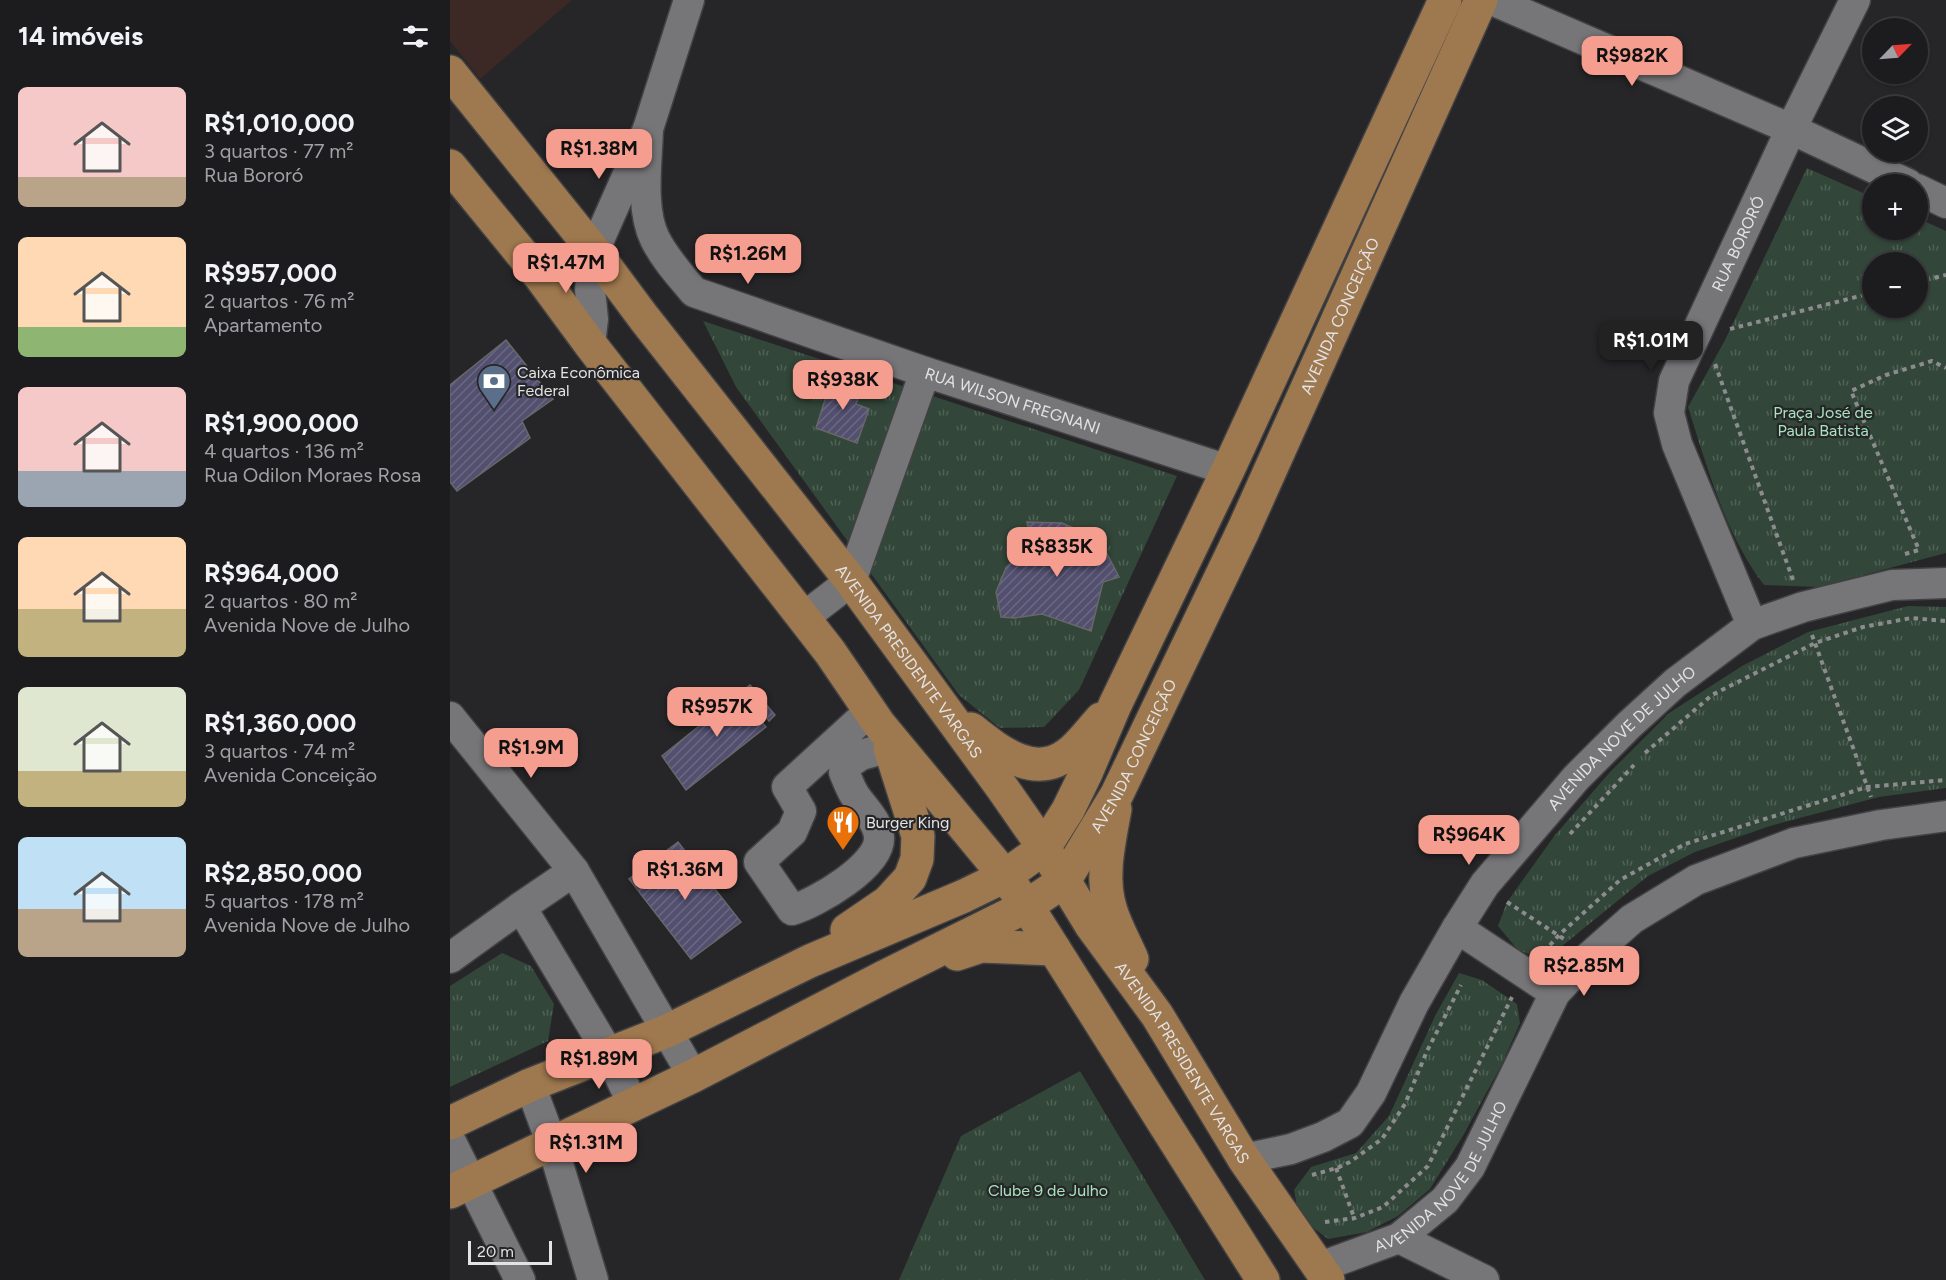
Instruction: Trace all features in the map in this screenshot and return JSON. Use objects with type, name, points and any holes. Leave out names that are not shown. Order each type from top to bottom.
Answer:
[{"type":"main road","name":"AVENIDA CONCEIÇÃO","points":[[450,1123],[530,1085],[667,1031],[810,961],[964,896],[1005,876],[1044,848],[1068,810],[1086,773],[1115,705],[1228,470],[1445,0]]},
{"type":"main road","name":"AVENIDA CONCEIÇÃO","points":[[461,1187],[693,1076],[1027,906],[1064,881],[1117,794],[1243,531],[1481,0]]},
{"type":"main road","name":"AVENIDA PRESIDENTE VARGAS","points":[[450,72],[594,251],[851,581],[1003,789],[1044,848],[1091,925],[1157,1015],[1244,1159],[1324,1273]]},
{"type":"main road","points":[[450,166],[540,276],[590,344],[830,652],[880,727],[1005,876],[1027,906],[1263,1280]]},
{"type":"main road","points":[[941,705],[1002,753],[1024,763],[1044,765],[1073,751],[1115,705]]},
{"type":"main road","points":[[810,961],[847,930],[888,902],[910,878],[917,859],[918,836],[880,727]]},
{"type":"main road","points":[[1117,794],[1106,862],[1106,885],[1111,911],[1157,1015]]},
{"type":"main road","points":[[884,977],[981,946],[1054,949]]},
{"type":"street","points":[[590,344],[591,275],[594,251],[648,129],[689,0]]},
{"type":"street","points":[[1492,0],[1791,129],[1887,174]]},
{"type":"street","name":"RUA BORORÓ","points":[[1752,626],[1677,444],[1669,413],[1674,381],[1791,129],[1855,0]]},
{"type":"street","name":"RUA WILSON FREGNANI","points":[[648,129],[646,210],[654,238],[671,264],[694,292],[925,372],[1228,470]]},
{"type":"street","points":[[1928,194],[1946,203]]},
{"type":"street","points":[[803,618],[851,581],[925,372]]},
{"type":"street","name":"AVENIDA NOVE DE JULHO","points":[[1244,1159],[1291,1149],[1323,1137],[1350,1123],[1371,1093],[1414,1003],[1469,936],[1576,778],[1675,683],[1752,626],[1803,607],[1892,585],[1946,583]]},
{"type":"street","points":[[450,717],[574,871],[693,1076]]},
{"type":"street","points":[[880,727],[861,755],[849,763],[844,772],[854,793],[872,818],[879,837],[878,849],[863,867],[837,887],[792,910],[759,862],[792,832],[801,811],[787,787],[880,727]]},
{"type":"street","name":"AVENIDA NOVE DE JULHO","points":[[1324,1273],[1366,1250],[1399,1238],[1445,1200],[1470,1167],[1555,993],[1589,957],[1632,919],[1696,880],[1794,843],[1881,825],[1946,816]]},
{"type":"street","points":[[450,958],[574,871]]},
{"type":"street","points":[[521,907],[609,1054],[633,1104]]},
{"type":"street","points":[[1469,936],[1555,993]]},
{"type":"street","points":[[530,1085],[552,1144],[593,1280]]},
{"type":"street","points":[[450,1140],[461,1187],[520,1280]]},
{"type":"street","points":[[1399,1238],[1484,1280]]},
{"type":"path","points":[[1928,279],[1946,274]]},
{"type":"path","points":[[1723,331],[1862,296]]},
{"type":"path","points":[[1897,556],[1919,550],[1851,391],[1886,375],[1932,361],[1946,368]]},
{"type":"path","points":[[1714,362],[1881,825]]},
{"type":"path","points":[[1643,755],[1712,696],[1815,643],[1863,627],[1911,618],[1946,621]]},
{"type":"path","points":[[1563,841],[1635,764]]},
{"type":"path","points":[[1308,1176],[1350,1162],[1382,1139],[1404,1104],[1427,1051],[1469,936],[1496,893],[1589,957]]},
{"type":"path","points":[[1323,1137],[1337,1168],[1366,1250]]},
{"type":"shaded area","points":[[450,0],[572,0],[480,79],[450,41]]},
{"type":"green space","name":"Praça José de Paula Batista","points":[[1807,168],[1862,193],[1862,240],[1928,240],[1928,223],[1946,231],[1946,553],[1818,587],[1764,585],[1728,523],[1710,477],[1688,407],[1725,340]]},
{"type":"green space","points":[[703,321],[1177,476],[1079,690],[1044,727],[1000,728],[959,695],[736,387]]},
{"type":"green space","points":[[1908,606],[1946,607],[1946,788],[1879,797],[1770,826],[1695,852],[1648,876],[1545,960],[1518,950],[1498,926],[1507,902],[1555,835],[1611,771],[1669,713],[1742,666],[1808,632]]},
{"type":"green space","points":[[502,953],[531,966],[554,1004],[548,1041],[450,1087],[450,986]]},
{"type":"green space","points":[[1459,973],[1482,980],[1517,1004],[1520,1023],[1502,1064],[1464,1134],[1430,1189],[1398,1216],[1367,1232],[1328,1239],[1299,1217],[1294,1190],[1311,1167],[1356,1153],[1389,1116],[1436,1014]]},
{"type":"green space","name":"Clube 9 de Julho","points":[[1080,1071],[1205,1280],[899,1280],[961,1136]]},
{"type":"building","name":"Caixa Econômica Federal","points":[[506,340],[553,399],[522,421],[530,438],[457,491],[450,482],[450,385]]},
{"type":"building","points":[[832,378],[863,387],[856,404],[869,409],[857,443],[816,428]]},
{"type":"building","points":[[1027,522],[1062,523],[1085,533],[1106,552],[1119,577],[1103,582],[1091,631],[1042,614],[1015,618],[1001,617],[996,592],[1006,568],[1017,556],[1019,561],[1060,560],[1063,549],[1033,548]]},
{"type":"building","points":[[750,685],[775,715],[769,721],[754,701],[747,705],[766,727],[686,790],[662,756]]},
{"type":"building","points":[[678,842],[741,922],[691,959],[629,879]]},
{"type":"place","name":"Caixa Econômica Federal","points":[[494,410]]},
{"type":"place","name":"Burger King","points":[[843,851]]}]
